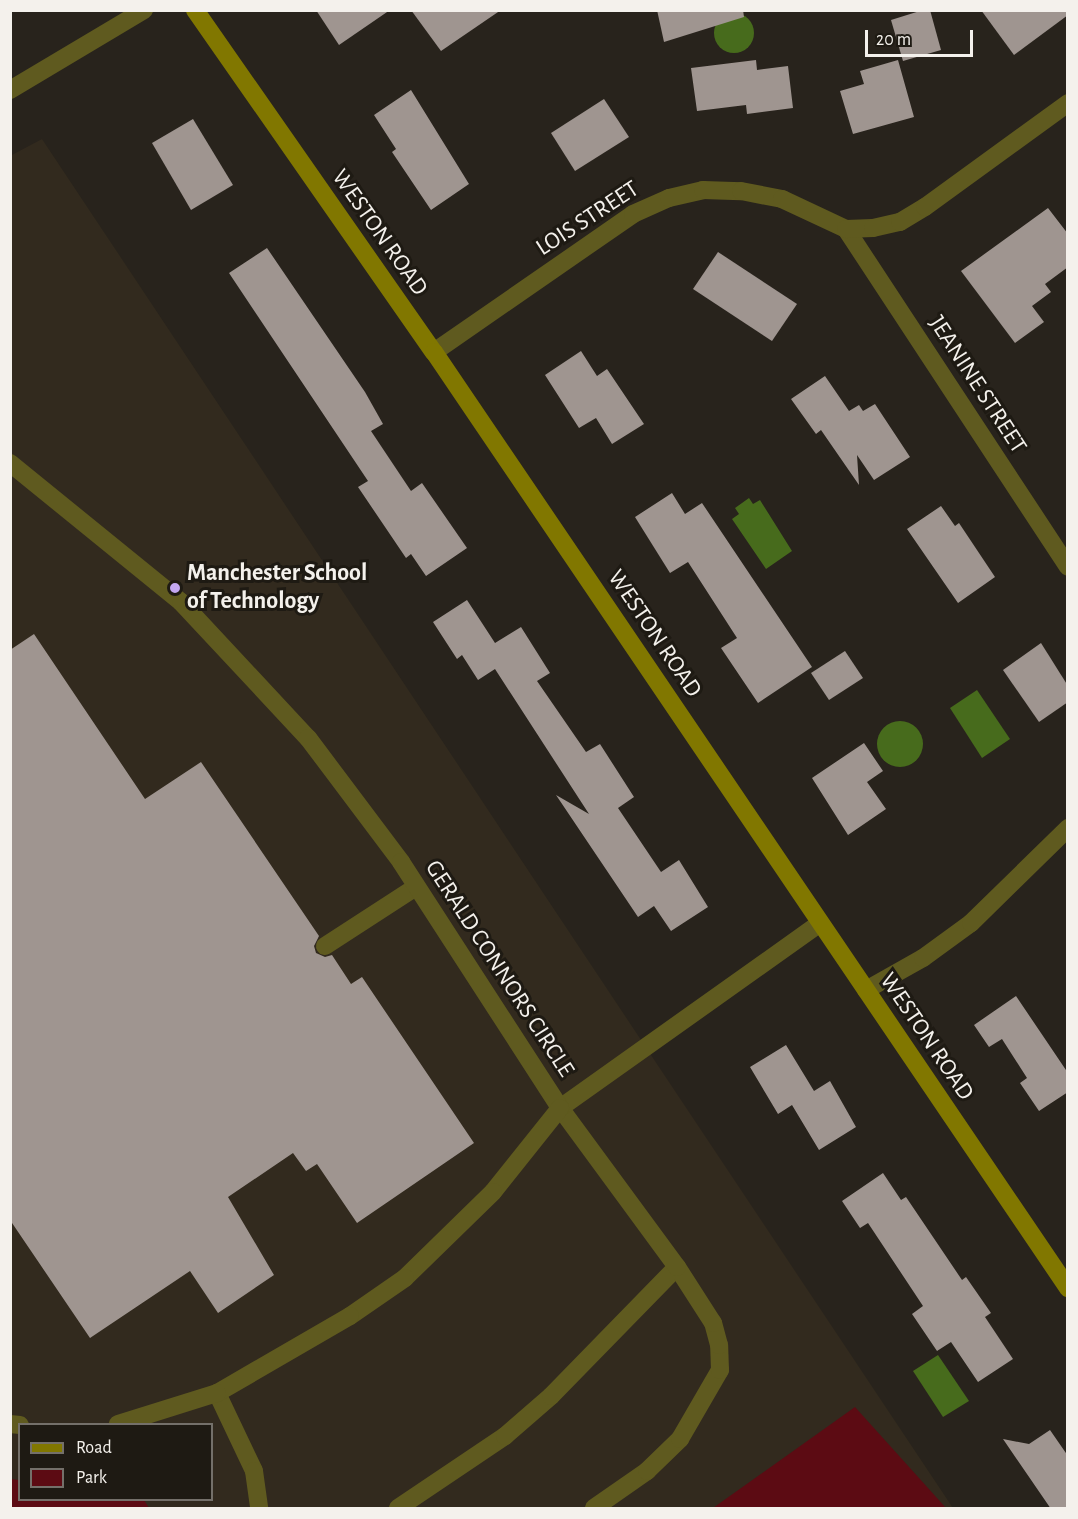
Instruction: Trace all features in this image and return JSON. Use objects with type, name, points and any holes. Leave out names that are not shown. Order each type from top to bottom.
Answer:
[{"type":"street","points":[[10,90],[144,10]]},
{"type":"street","name":"WESTON ROAD","points":[[195,10],[434,352],[1068,1288]]},
{"type":"street","name":"LOIS STREET","points":[[434,352],[633,214],[669,198],[703,190],[741,191],[782,199],[846,229],[873,228],[900,222],[1068,103]]},
{"type":"street","name":"JEANINE STREET","points":[[846,229],[1068,567]]},
{"type":"street","name":"GERALD CONNORS CIRCLE","points":[[10,463],[181,602],[244,666],[358,800],[560,1108],[493,1192],[405,1278],[350,1316],[217,1393],[124,1423]]},
{"type":"street","points":[[866,990],[923,958],[971,922],[1068,828]]},
{"type":"street","points":[[326,946],[416,887]]},
{"type":"street","points":[[594,1509],[647,1471],[680,1439],[720,1370],[719,1345],[713,1323],[677,1267],[560,1108],[820,923]]},
{"type":"street","points":[[398,1509],[505,1436],[551,1396],[677,1267]]},
{"type":"street","points":[[217,1393],[254,1471],[259,1509]]},
{"type":"shaded area","points":[[734,13],[748,19],[754,33],[748,47],[734,53],[720,47],[714,33],[720,19]]},
{"type":"shaded area","name":"Manchester School of Technology","points":[[42,139],[953,1508],[11,1508],[10,156]]},
{"type":"shaded area","points":[[749,498],[753,504],[760,500],[792,551],[766,569],[732,519],[739,514],[735,508]]},
{"type":"shaded area","points":[[977,690],[1010,739],[982,758],[950,708]]},
{"type":"shaded area","points":[[900,721],[916,728],[923,744],[916,760],[900,767],[884,760],[877,744],[884,728]]},
{"type":"shaded area","points":[[938,1355],[969,1401],[943,1417],[913,1371]]},
{"type":"green space","points":[[855,1407],[946,1508],[713,1508]]},
{"type":"green space","points":[[11,1479],[18,1480],[18,1501],[145,1501],[149,1508],[11,1508]]},
{"type":"building","points":[[316,10],[390,10],[339,45]]},
{"type":"building","points":[[411,10],[501,10],[441,51]]},
{"type":"building","points":[[657,10],[743,10],[744,17],[664,42]]},
{"type":"building","points":[[930,10],[941,50],[903,61],[891,20]]},
{"type":"building","points":[[981,10],[1068,10],[1068,15],[1014,55]]},
{"type":"building","points":[[756,60],[757,70],[788,66],[793,108],[747,114],[746,105],[697,111],[691,68]]},
{"type":"building","points":[[898,60],[914,117],[853,134],[840,91],[864,84],[860,71]]},
{"type":"building","points":[[411,90],[469,184],[431,210],[392,152],[396,149],[374,115]]},
{"type":"building","points":[[604,99],[629,137],[575,171],[551,133]]},
{"type":"building","points":[[193,119],[233,185],[191,210],[152,143]]},
{"type":"building","points":[[1048,208],[1068,234],[1068,267],[1045,284],[1051,292],[1032,306],[1044,322],[1015,343],[961,271]]},
{"type":"building","points":[[267,248],[365,392],[383,424],[371,431],[411,491],[422,483],[467,548],[426,576],[411,554],[406,558],[358,487],[368,481],[229,273]]},
{"type":"building","points":[[718,252],[797,304],[772,341],[693,289]]},
{"type":"building","points":[[581,351],[597,376],[607,369],[644,424],[612,444],[596,418],[579,428],[545,375]]},
{"type":"building","points":[[825,376],[849,411],[859,405],[863,411],[875,404],[910,457],[874,480],[857,455],[859,485],[821,430],[816,434],[791,399]]},
{"type":"building","points":[[672,493],[685,514],[702,503],[812,667],[758,703],[721,648],[737,638],[688,562],[670,573],[635,517]]},
{"type":"building","points":[[941,506],[955,526],[959,523],[995,577],[958,603],[907,529]]},
{"type":"building","points":[[467,600],[495,643],[521,627],[550,673],[537,681],[586,752],[600,744],[634,797],[618,808],[661,872],[679,860],[708,907],[671,931],[654,906],[638,917],[556,795],[589,814],[495,669],[478,680],[462,655],[457,659],[433,622]]},
{"type":"building","points":[[34,634],[145,799],[201,762],[319,936],[314,946],[316,953],[325,957],[332,955],[351,984],[362,977],[474,1143],[357,1223],[317,1164],[306,1171],[293,1153],[228,1197],[274,1275],[218,1313],[190,1271],[90,1338],[10,1220],[10,650]]},
{"type":"building","points":[[1041,643],[1068,686],[1068,702],[1039,722],[1003,670]]},
{"type":"building","points":[[845,651],[863,678],[829,700],[811,673]]},
{"type":"building","points":[[864,743],[883,771],[867,782],[886,809],[848,835],[812,778]]},
{"type":"building","points":[[1016,996],[1068,1073],[1068,1092],[1039,1111],[1020,1083],[1027,1078],[1002,1039],[989,1047],[974,1025]]},
{"type":"building","points":[[786,1045],[814,1091],[830,1081],[856,1127],[819,1150],[792,1105],[778,1114],[750,1067]]},
{"type":"building","points":[[883,1173],[901,1200],[906,1197],[962,1280],[966,1277],[991,1313],[985,1317],[1013,1359],[978,1382],[951,1342],[937,1351],[912,1314],[923,1306],[868,1223],[860,1228],[842,1201]]},
{"type":"building","points":[[1050,1430],[1068,1456],[1068,1509],[1051,1509],[1003,1439],[1029,1444]]},
{"type":"place","name":"Manchester School of Technology","points":[[175,588]]}]
